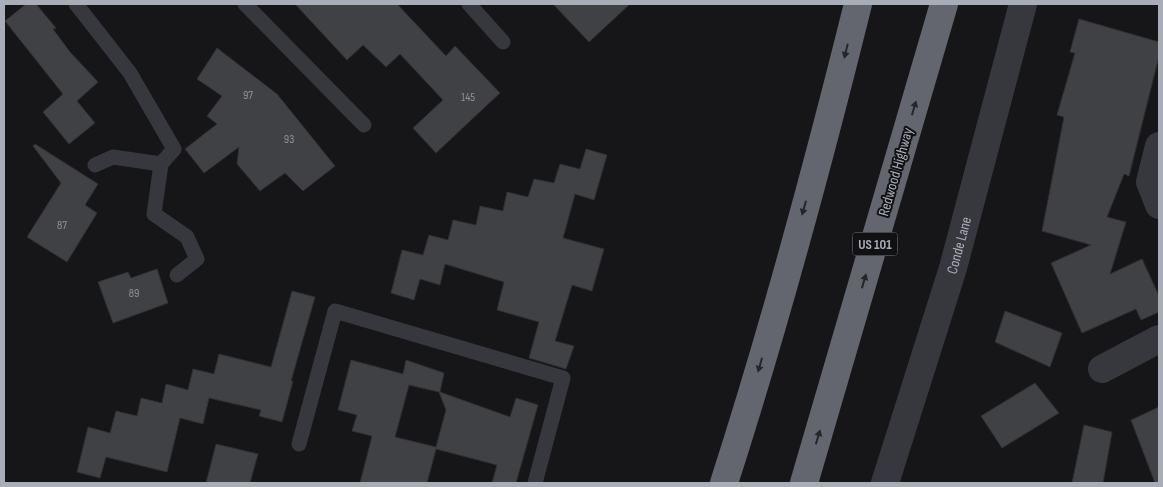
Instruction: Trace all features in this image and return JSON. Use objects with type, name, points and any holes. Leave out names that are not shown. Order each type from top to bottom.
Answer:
[{"type":"highway","points":[[724,483],[747,412],[819,156],[858,4]]},
{"type":"highway","name":"Redwood Highway","points":[[804,483],[944,4]]},
{"type":"street","name":"Conde Lane","points":[[885,483],[952,268],[1023,4]]},
{"type":"street","points":[[1159,146],[1150,182],[1159,205]]},
{"type":"street","points":[[1102,369],[1159,339]]},
{"type":"lane","points":[[76,4],[130,73],[174,149],[161,164],[154,214],[187,237],[198,259],[177,275]]},
{"type":"lane","points":[[244,4],[364,125]]},
{"type":"lane","points":[[469,4],[503,42]]},
{"type":"lane","points":[[95,165],[112,157],[161,164]]},
{"type":"lane","points":[[299,444],[335,311],[563,378],[536,483]]},
{"type":"building","points":[[26,4],[36,4],[56,28],[53,29],[70,52],[98,82],[77,101],[95,123],[69,144],[43,112],[63,94],[5,21]]},
{"type":"building","points":[[295,4],[397,4],[446,56],[455,46],[500,93],[436,153],[413,128],[443,100],[400,54],[386,67],[363,45],[347,60]]},
{"type":"building","points":[[553,4],[630,4],[589,42]]},
{"type":"building","points":[[1079,19],[1159,42],[1159,56],[1129,176],[1124,174],[1107,217],[1126,222],[1110,274],[1142,259],[1159,296],[1159,312],[1141,320],[1136,309],[1082,333],[1051,263],[1091,245],[1042,231],[1064,117],[1057,115],[1075,53],[1070,52]]},
{"type":"building","points":[[217,48],[277,94],[335,166],[303,191],[285,173],[260,191],[237,164],[239,147],[204,173],[185,149],[217,124],[207,116],[222,96],[197,79]]},
{"type":"building","points":[[35,144],[98,184],[85,205],[97,213],[67,262],[27,237],[61,183],[33,146]]},
{"type":"building","points":[[586,149],[607,155],[594,200],[575,194],[563,238],[604,249],[592,291],[572,285],[555,341],[574,346],[566,369],[529,358],[539,322],[497,310],[504,282],[445,264],[440,285],[420,279],[414,300],[391,293],[402,250],[423,255],[429,235],[448,240],[453,220],[476,225],[480,206],[503,211],[507,192],[528,197],[534,179],[554,183],[560,164],[580,169]]},
{"type":"building","points":[[157,269],[168,303],[113,323],[98,282],[128,272],[131,278]]},
{"type":"building","points":[[292,291],[315,297],[291,381],[293,381],[282,422],[259,416],[261,410],[209,398],[203,424],[180,418],[167,472],[106,457],[100,478],[77,472],[88,427],[110,433],[116,411],[137,416],[141,398],[162,403],[166,384],[188,390],[193,369],[214,374],[219,354],[271,367]]},
{"type":"building","points":[[1005,311],[1062,333],[1050,367],[995,342]]},
{"type":"building","points":[[351,360],[403,374],[406,360],[444,373],[440,392],[510,417],[516,398],[538,405],[516,483],[492,483],[497,465],[436,449],[427,483],[360,483],[372,436],[352,431],[357,415],[338,410]],"holes":[[[409,385],[439,392],[446,410],[436,447],[395,437]]]},
{"type":"building","points":[[1035,383],[1059,413],[1002,448],[981,416]]},
{"type":"building","points":[[1159,407],[1159,483],[1155,483],[1131,420]]},
{"type":"building","points":[[1084,425],[1112,432],[1103,483],[1072,483]]},
{"type":"building","points":[[216,444],[258,454],[250,483],[206,483]]}]
